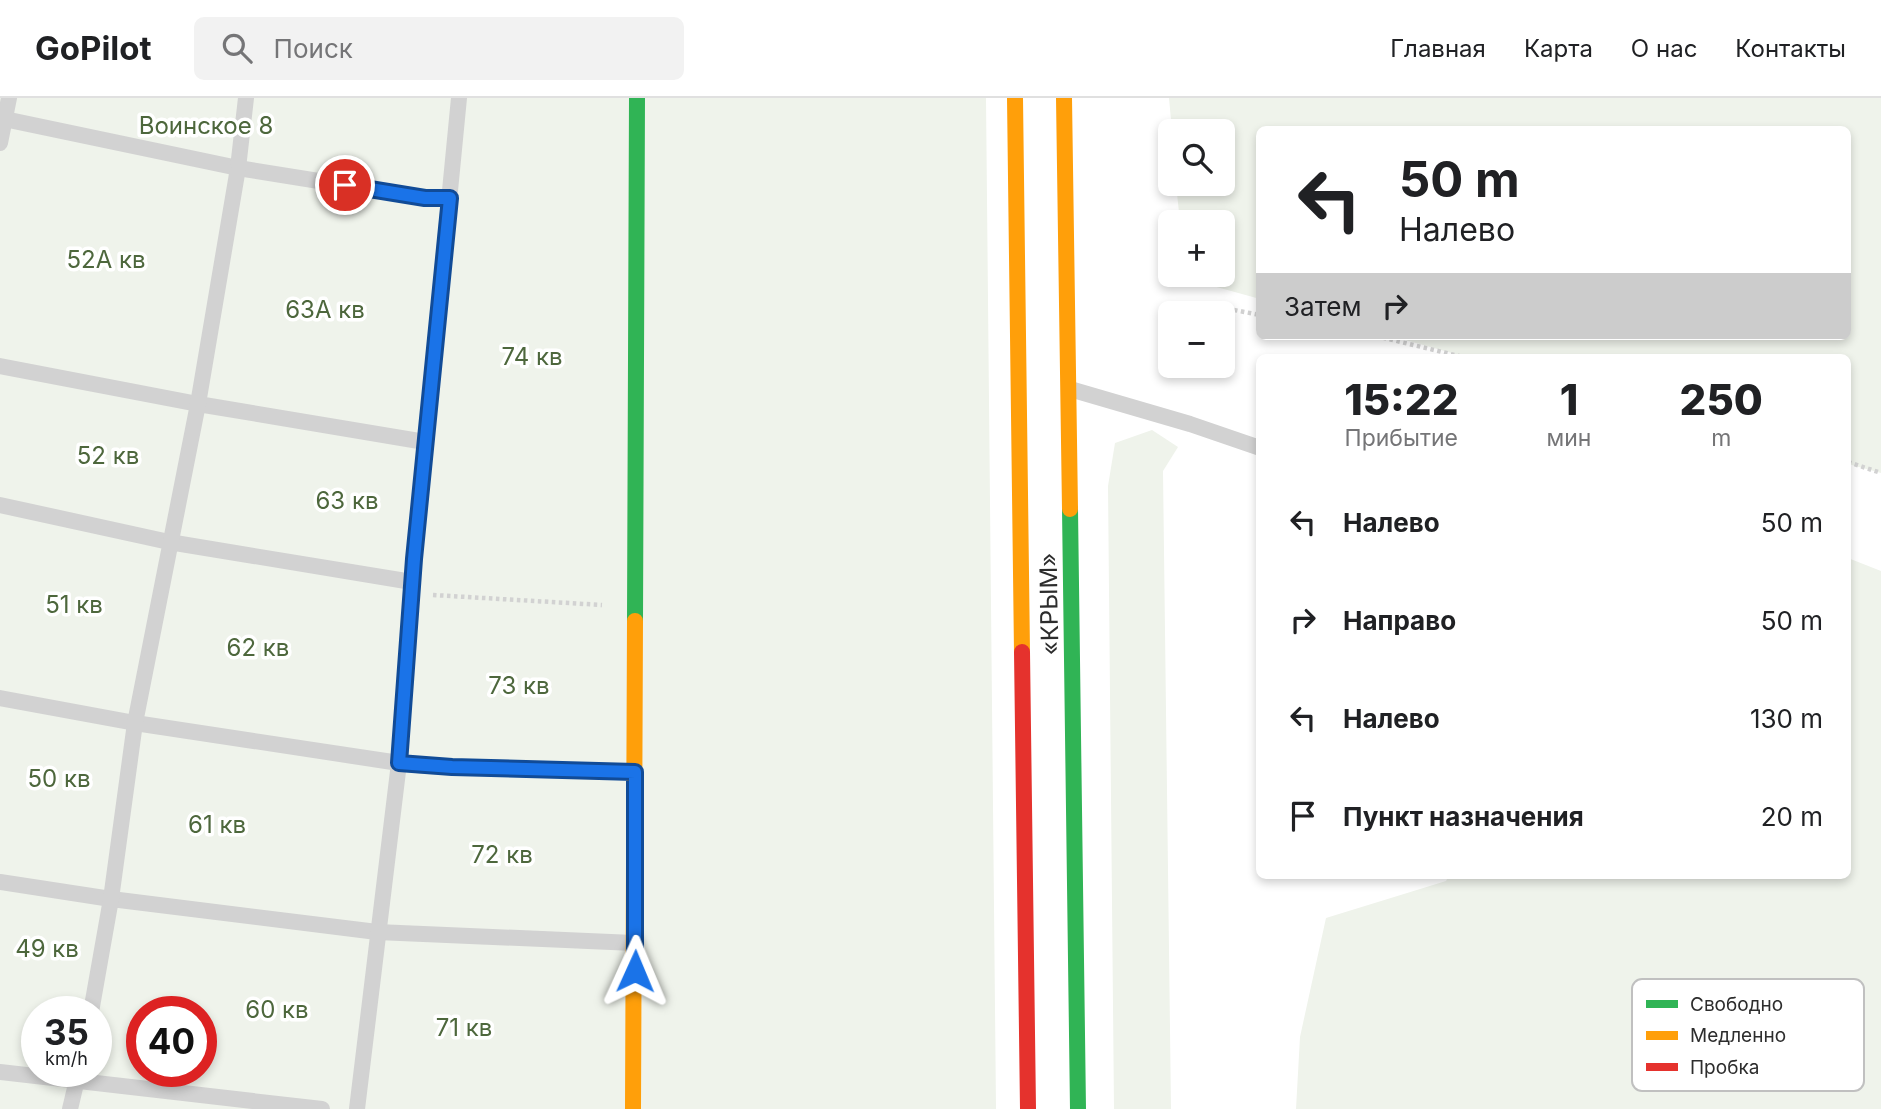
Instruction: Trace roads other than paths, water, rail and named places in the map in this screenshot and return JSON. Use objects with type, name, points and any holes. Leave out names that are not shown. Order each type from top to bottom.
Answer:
[{"type":"main road","points":[[633,1109],[637,98]]},
{"type":"main road","name":"«КРЫМ»","points":[[1016,98],[1025,383],[1028,1109]]},
{"type":"main road","name":"«КРЫМ»","points":[[1064,98],[1063,388],[1078,1109]]},
{"type":"lane","points":[[0,143],[2,118],[9,98]]},
{"type":"lane","points":[[94,996],[111,899],[135,723],[198,404],[238,168],[246,98]]},
{"type":"lane","points":[[357,1109],[399,763],[412,582],[459,98]]},
{"type":"lane","points":[[2,118],[238,168],[425,198],[450,198]]},
{"type":"lane","points":[[0,366],[198,404],[425,442]]},
{"type":"lane","points":[[1063,388],[1190,424],[1256,447]]},
{"type":"lane","points":[[0,505],[169,542],[412,582]]},
{"type":"lane","points":[[0,698],[135,723],[399,763],[635,772]]},
{"type":"lane","points":[[0,882],[111,899],[377,932],[635,943]]},
{"type":"lane","points":[[0,1072],[21,1073]]},
{"type":"lane","points":[[112,1082],[322,1109]]},
{"type":"lane","points":[[70,1109],[75,1087]]},
{"type":"park label","name":"Воинское 8","points":[[206,125]]},
{"type":"park label","name":"52А кв","points":[[106,259]]},
{"type":"park label","name":"63А кв","points":[[325,309]]},
{"type":"park label","name":"74 кв","points":[[532,356]]},
{"type":"park label","name":"52 кв","points":[[108,455]]},
{"type":"park label","name":"63 кв","points":[[347,500]]},
{"type":"park label","name":"51 кв","points":[[74,604]]},
{"type":"park label","name":"62 кв","points":[[258,647]]},
{"type":"park label","name":"73 кв","points":[[519,685]]},
{"type":"park label","name":"50 кв","points":[[59,778]]},
{"type":"park label","name":"61 кв","points":[[217,824]]},
{"type":"park label","name":"72 кв","points":[[502,854]]},
{"type":"park label","name":"49 кв","points":[[47,948]]},
{"type":"park label","name":"60 кв","points":[[277,1009]]},
{"type":"park label","name":"71 кв","points":[[464,1027]]}]
